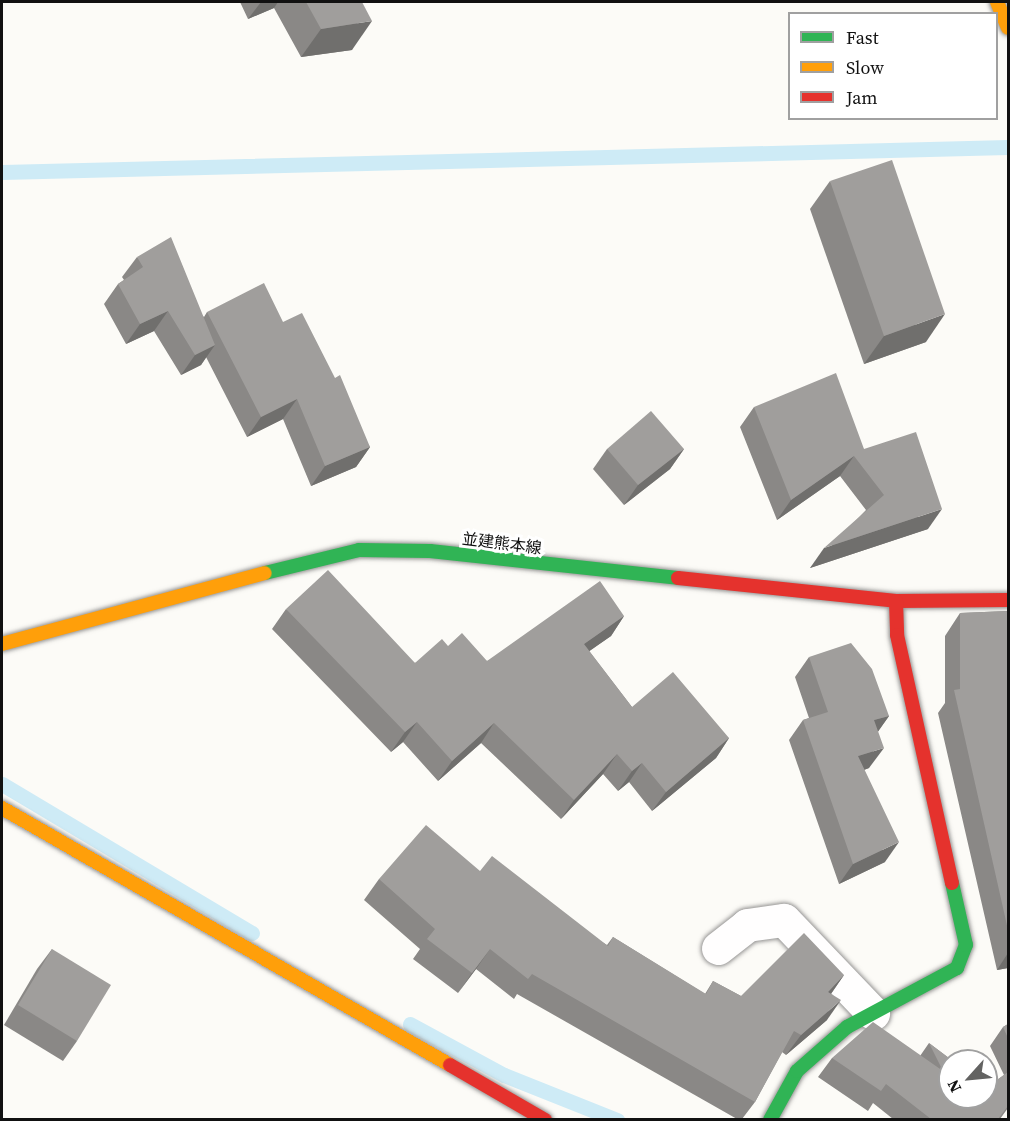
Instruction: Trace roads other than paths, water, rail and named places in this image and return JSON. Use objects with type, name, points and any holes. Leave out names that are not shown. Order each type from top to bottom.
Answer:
[{"type":"street","points":[[997,2],[1008,28]]},
{"type":"street","name":"並建熊本線","points":[[2,644],[156,599],[359,550],[430,551],[896,601],[1008,600]]},
{"type":"street","points":[[770,1119],[797,1071],[847,1027],[957,968],[966,945],[897,635],[896,601]]},
{"type":"street","points":[[2,808],[545,1119]]},
{"type":"street","points":[[718,948],[747,926],[784,920],[873,1013]]},
{"type":"waterway","points":[[2,172],[1008,147]]},
{"type":"waterway","points":[[2,784],[252,933]]},
{"type":"waterway","points":[[410,1024],[504,1075],[617,1120]]}]
